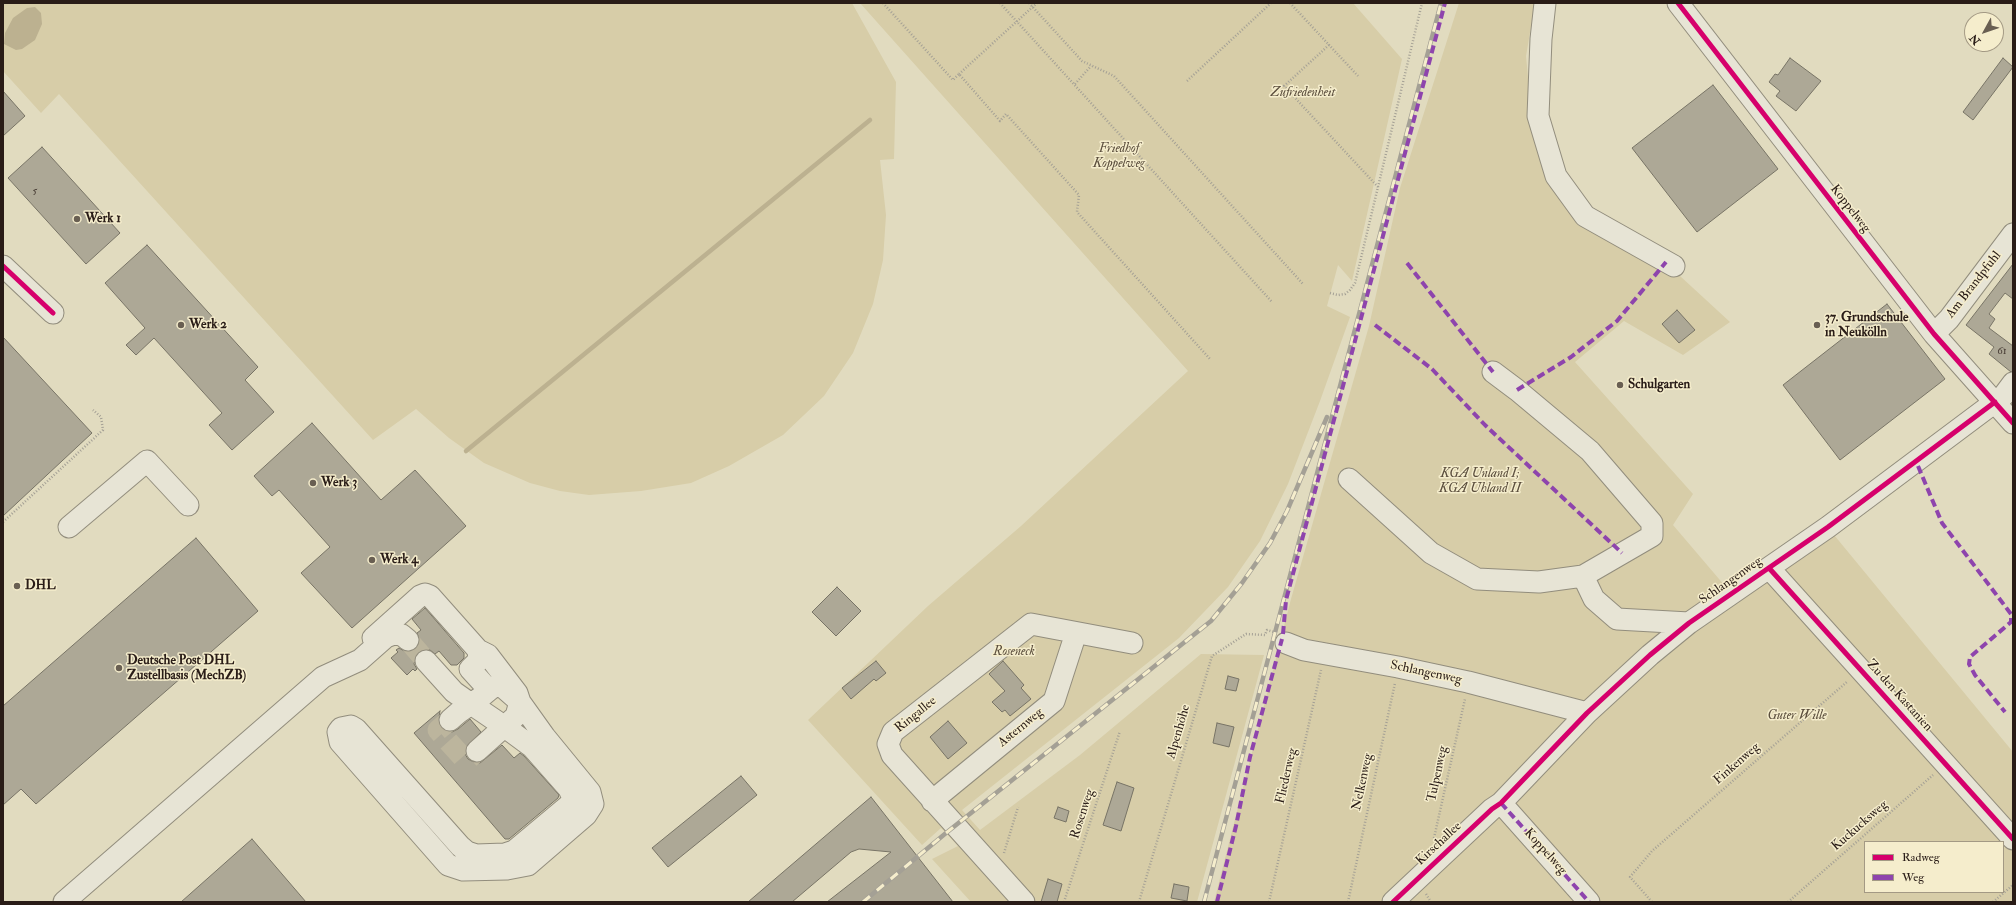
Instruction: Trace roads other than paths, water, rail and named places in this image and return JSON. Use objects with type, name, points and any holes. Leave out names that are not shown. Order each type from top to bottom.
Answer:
[{"type":"street","points":[[1545,3],[1541,39],[1538,116],[1556,176],[1585,216],[1674,266]]},
{"type":"street","name":"Koppelweg","points":[[1678,3],[1934,334],[2013,423]]},
{"type":"street","name":"Am Brandpfuhl","points":[[1934,334],[1949,319],[2013,234]]},
{"type":"street","points":[[3,266],[52,313]]},
{"type":"street","points":[[1349,479],[1431,553],[1477,579],[1539,582],[1583,576],[1652,536],[1652,523],[1590,451],[1493,372]]},
{"type":"street","name":"Schlangenweg","points":[[1501,803],[1588,713],[1650,655],[1689,623],[1828,527],[1995,402],[2004,395],[2013,384]]},
{"type":"street","points":[[69,527],[147,461],[188,505]]},
{"type":"street","name":"Zu den Kastanien","points":[[1769,568],[1788,591],[1861,669],[2013,839]]},
{"type":"street","points":[[1583,576],[1594,599],[1617,619],[1689,623]]},
{"type":"street","points":[[349,665],[355,655],[420,596],[425,594],[430,596],[478,650],[488,655],[501,670],[517,693],[520,702],[516,716],[477,751]]},
{"type":"street","name":"Ringallee","points":[[1024,902],[892,755],[888,744],[893,732],[1031,624],[1132,643]]},
{"type":"street","name":"Asternweg","points":[[932,801],[1054,701],[1076,633]]},
{"type":"street","points":[[64,902],[323,677],[360,660],[386,637],[394,634],[402,635],[408,640]]},
{"type":"street","name":"Schlangenweg","points":[[1286,643],[1304,650],[1398,667],[1468,682],[1588,713]]},
{"type":"street","points":[[478,650],[479,660],[470,669],[489,690]]},
{"type":"street","points":[[426,661],[454,692],[471,704],[505,727],[532,747],[569,789],[572,796],[572,801],[569,805],[514,852],[487,856],[476,855],[467,852],[356,730],[351,726],[341,728],[338,732],[340,742],[443,859],[453,867],[470,870],[508,869],[528,865],[586,815],[593,804],[590,792],[545,737],[520,702],[504,688],[498,686],[489,690],[471,704],[450,720]]},
{"type":"street","points":[[381,789],[396,775]]},
{"type":"street","name":"Koppelweg","points":[[1501,803],[1589,902]]},
{"type":"street","name":"Kirschallee","points":[[1394,902],[1492,809],[1501,803]]},
{"type":"waterway","points":[[466,451],[870,120]]},
{"type":"tunnel","points":[[408,640],[426,661]]},
{"type":"tunnel","points":[[450,720],[438,730],[466,761],[477,751]]},
{"type":"railway","points":[[1204,902],[1441,3]]},
{"type":"railway","points":[[863,902],[946,833],[1211,621],[1242,583],[1270,543],[1287,511],[1327,417]]},
{"type":"place","name":"Werk 1","points":[[77,219]]},
{"type":"place","name":"Werk 2","points":[[181,325]]},
{"type":"place","name":"37. Grundschule in Neukölln","points":[[1817,325]]},
{"type":"place","name":"Schulgarten","points":[[1620,385]]},
{"type":"place","name":"Werk 3","points":[[313,483]]},
{"type":"place","name":"Werk 4","points":[[372,560]]},
{"type":"place","name":"DHL","points":[[17,586]]},
{"type":"place","name":"Deutsche Post DHL Zustellbasis (MechZB)","points":[[119,668]]},
{"type":"park label","name":"Zufriedenheit","points":[[1303,93]]},
{"type":"park label","name":"Friedhof Koppelweg","points":[[1119,156]]},
{"type":"park label","name":"KGA Unland I; KGA Uhland II","points":[[1480,482]]},
{"type":"park label","name":"Roseneck","points":[[1014,652]]},
{"type":"park label","name":"Guter Wille","points":[[1797,716]]}]
